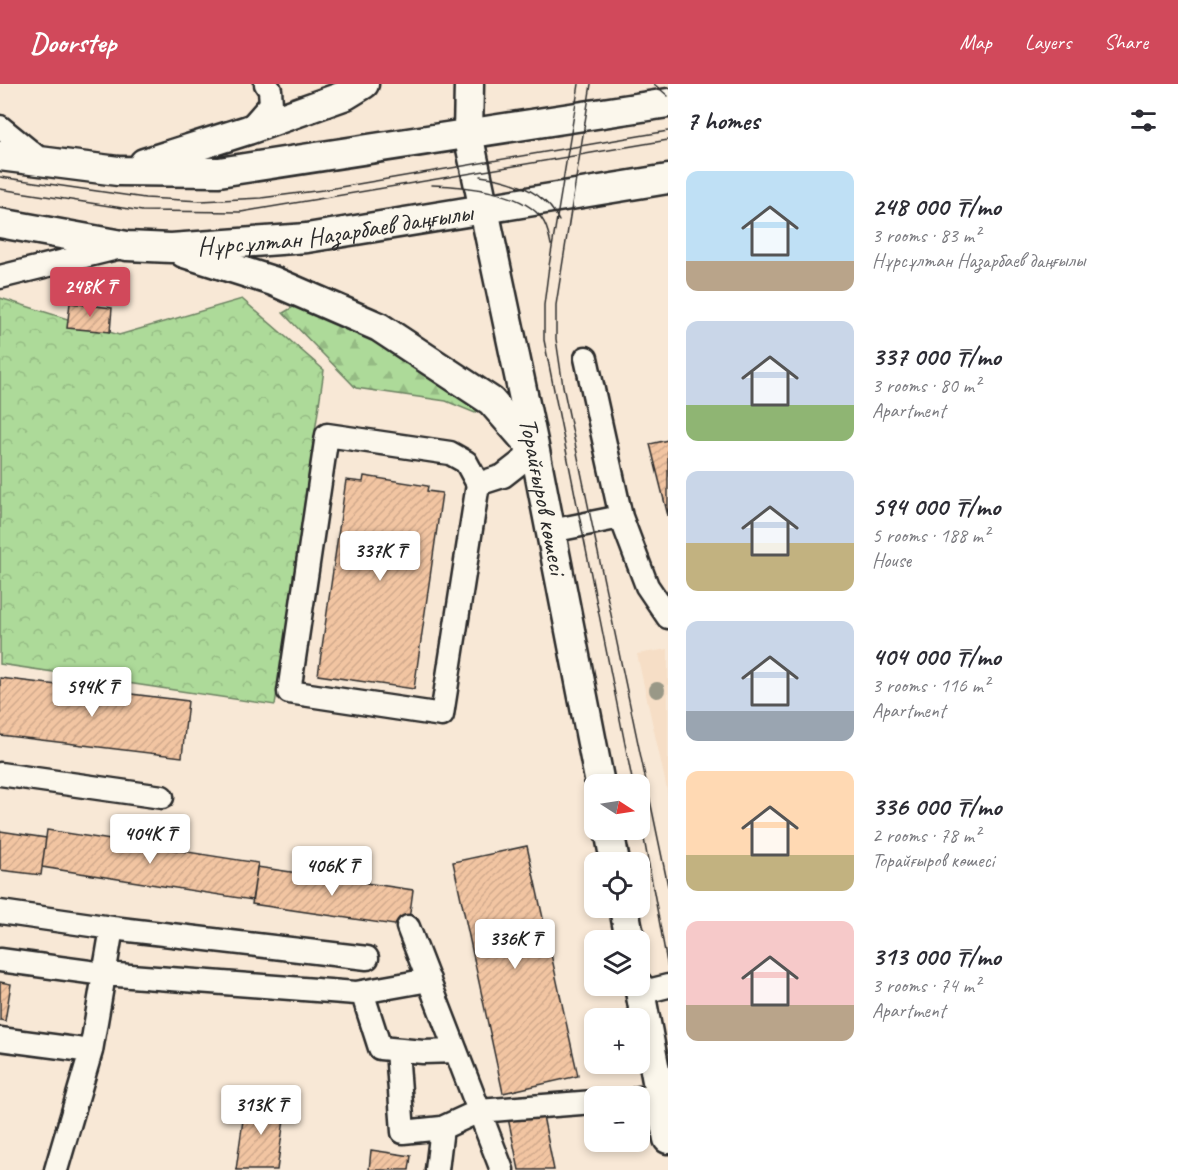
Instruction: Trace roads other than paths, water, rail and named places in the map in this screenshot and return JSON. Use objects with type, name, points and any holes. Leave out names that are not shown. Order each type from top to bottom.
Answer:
[{"type":"main road","points":[[118,171],[248,130],[346,94],[364,84]]},
{"type":"main road","points":[[468,134],[469,84]]},
{"type":"main road","points":[[0,156],[118,171],[219,172],[668,104]]},
{"type":"main road","name":"Торайғыров көшесі","points":[[468,134],[535,451],[598,774]]},
{"type":"main road","name":"Нұрсұлтан Назарбаев даңғылы","points":[[0,223],[127,246],[171,249],[308,238],[668,178]]},
{"type":"main road","points":[[171,249],[273,281],[379,327],[491,401],[535,451]]},
{"type":"main road","points":[[641,996],[648,1086]]},
{"type":"main road","points":[[650,1099],[668,1139]]},
{"type":"lane","points":[[248,130],[272,104],[270,90],[266,84]]},
{"type":"lane","points":[[0,127],[43,162]]},
{"type":"lane","points":[[0,277],[127,246]]},
{"type":"lane","points":[[586,358],[621,517],[647,586],[663,613],[668,617]]},
{"type":"lane","points":[[327,435],[450,453],[466,462],[478,484],[442,715],[289,692],[327,435]]},
{"type":"lane","points":[[478,484],[503,476],[535,451]]},
{"type":"lane","points":[[550,531],[621,517]]},
{"type":"lane","points":[[0,774],[162,797]]},
{"type":"lane","points":[[0,912],[112,928],[367,958]]},
{"type":"lane","points":[[408,927],[502,1170]]},
{"type":"lane","points":[[56,1170],[91,1051],[112,928]]},
{"type":"lane","points":[[0,960],[104,974],[362,992],[429,980]]},
{"type":"lane","points":[[650,988],[668,986]]},
{"type":"lane","points":[[362,992],[380,1048],[456,1051]]},
{"type":"lane","points":[[0,1039],[91,1051]]},
{"type":"lane","points":[[397,1050],[403,1132],[442,1128],[479,1111],[584,1103]]},
{"type":"lane","points":[[437,1170],[442,1128]]},
{"type":"tram line","points":[[579,84],[549,266],[544,305],[544,340],[631,774]]},
{"type":"tram line","points":[[591,84],[556,305],[556,339],[563,386],[668,886]]},
{"type":"tram line","points":[[654,84],[668,96]]},
{"type":"tram line","points":[[0,177],[145,198],[201,201],[261,198],[323,190],[668,131]]},
{"type":"tram line","points":[[0,189],[142,211],[241,212],[668,140]]},
{"type":"tram line","points":[[480,176],[503,180],[526,188],[545,201],[559,221]]},
{"type":"tram line","points":[[432,185],[492,192],[521,202],[542,219],[551,245]]},
{"type":"tram line","points":[[644,840],[668,968]]}]
